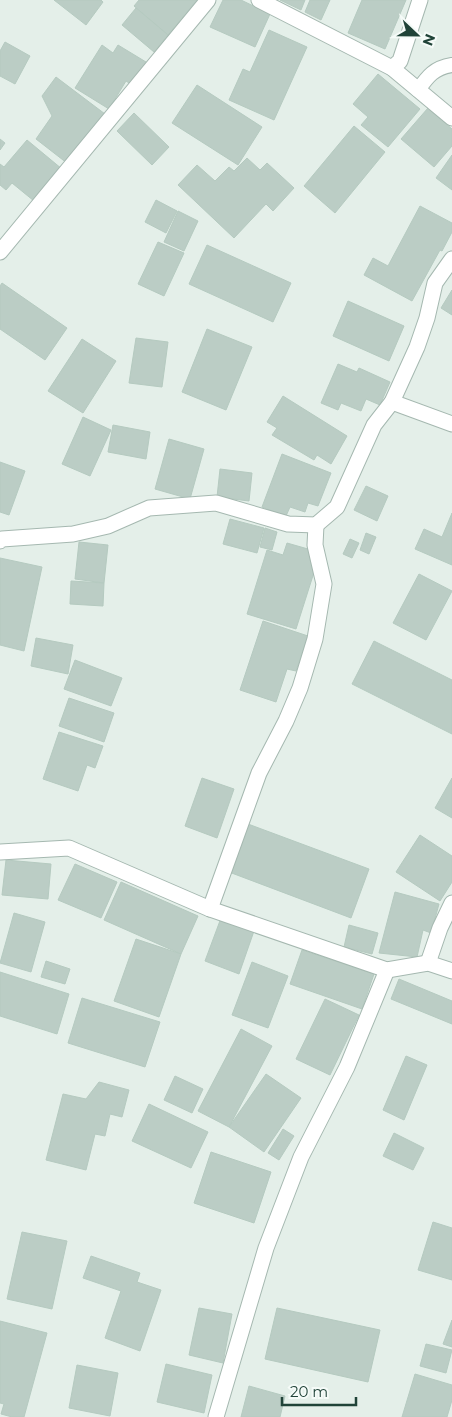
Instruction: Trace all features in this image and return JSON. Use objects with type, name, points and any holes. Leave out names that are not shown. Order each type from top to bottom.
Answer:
[{"type":"street","points":[[0,252],[208,0]]},
{"type":"street","points":[[259,0],[392,68],[452,118]]},
{"type":"street","points":[[392,68],[400,61],[420,0]]},
{"type":"street","points":[[0,541],[2,539],[73,534],[108,526],[149,508],[216,503],[288,524],[316,525],[337,508],[374,425],[392,402],[417,347],[427,318],[435,284],[452,259]]},
{"type":"street","points":[[392,402],[452,424]]},
{"type":"street","points":[[210,909],[258,773],[286,722],[300,688],[315,639],[324,584],[315,545],[316,525]]},
{"type":"street","points":[[0,852],[70,848],[210,909],[387,970],[428,963],[452,971]]},
{"type":"street","points":[[428,963],[440,928],[452,904]]},
{"type":"street","points":[[216,1417],[266,1248],[301,1157],[347,1066],[387,970]]},
{"type":"lane","points":[[418,90],[428,76],[444,67],[452,65]]},
{"type":"building","points":[[54,0],[101,0],[103,2],[86,25]]},
{"type":"building","points":[[139,0],[197,0],[168,35],[134,6]]},
{"type":"building","points":[[223,0],[241,0],[270,14],[255,47],[210,27]]},
{"type":"building","points":[[280,0],[305,0],[301,10]]},
{"type":"building","points":[[310,0],[330,0],[321,20],[305,12]]},
{"type":"building","points":[[362,0],[406,0],[385,49],[348,33]]},
{"type":"building","points":[[136,8],[168,35],[154,52],[122,25]]},
{"type":"building","points":[[269,30],[307,47],[274,120],[229,100],[243,69],[250,72]]},
{"type":"building","points":[[5,42],[30,56],[15,84],[0,76],[0,51]]},
{"type":"building","points":[[102,45],[113,53],[118,45],[146,62],[132,85],[126,81],[109,109],[75,88]]},
{"type":"building","points":[[378,74],[420,109],[388,147],[361,125],[368,117],[353,104]]},
{"type":"building","points":[[56,77],[109,117],[72,167],[36,139],[52,116],[42,96]]},
{"type":"building","points":[[197,85],[262,127],[238,165],[172,123]]},
{"type":"building","points":[[428,108],[452,129],[452,146],[434,167],[401,139]]},
{"type":"building","points":[[134,113],[169,147],[152,165],[117,131]]},
{"type":"building","points":[[354,126],[385,152],[335,213],[304,186]]},
{"type":"building","points":[[0,139],[5,143],[0,150]]},
{"type":"building","points":[[27,140],[62,169],[34,201],[12,183],[6,190],[0,185],[0,164],[4,167]]},
{"type":"building","points":[[452,155],[452,190],[436,178]]},
{"type":"building","points":[[247,158],[260,170],[267,163],[294,188],[273,211],[266,204],[234,238],[178,185],[197,165],[215,181],[229,167],[234,171]]},
{"type":"building","points":[[156,200],[177,211],[166,233],[145,222]]},
{"type":"building","points":[[420,206],[452,223],[452,232],[412,301],[364,275],[373,258],[388,266]]},
{"type":"building","points":[[178,211],[198,221],[184,251],[164,242]]},
{"type":"building","points":[[158,242],[184,253],[164,296],[138,284]]},
{"type":"building","points":[[207,245],[291,283],[273,322],[189,284]]},
{"type":"building","points":[[2,283],[67,328],[45,360],[0,329],[0,286]]},
{"type":"building","points":[[452,290],[452,315],[441,308]]},
{"type":"building","points":[[348,301],[404,326],[389,361],[333,336]]},
{"type":"building","points":[[207,329],[252,347],[226,410],[182,392]]},
{"type":"building","points":[[136,338],[168,342],[162,387],[129,383]]},
{"type":"building","points":[[82,339],[116,361],[83,413],[48,391]]},
{"type":"building","points":[[338,364],[357,372],[359,368],[390,382],[380,405],[366,399],[361,411],[341,403],[338,410],[321,403]]},
{"type":"building","points":[[283,396],[347,436],[331,464],[317,455],[314,460],[272,435],[277,428],[267,422]]},
{"type":"building","points":[[83,417],[111,430],[90,476],[62,464]]},
{"type":"building","points":[[113,425],[150,432],[146,459],[108,452]]},
{"type":"building","points":[[169,439],[204,449],[190,499],[155,489]]},
{"type":"building","points":[[282,454],[331,473],[318,506],[308,503],[305,512],[290,507],[286,516],[262,507]]},
{"type":"building","points":[[0,462],[25,471],[9,515],[0,512]]},
{"type":"building","points":[[220,469],[252,473],[249,501],[217,497]]},
{"type":"building","points":[[366,486],[388,496],[377,521],[354,510]]},
{"type":"building","points":[[452,513],[452,565],[415,549],[424,529],[442,537]]},
{"type":"building","points":[[230,519],[264,528],[257,553],[223,544]]},
{"type":"building","points":[[265,528],[277,532],[272,550],[260,547]]},
{"type":"building","points":[[366,533],[376,537],[369,554],[360,550]]},
{"type":"building","points":[[350,539],[359,543],[352,558],[343,554]]},
{"type":"building","points":[[79,542],[108,545],[104,583],[75,579]]},
{"type":"building","points":[[287,543],[315,551],[311,564],[316,566],[296,629],[247,614],[267,550],[283,555]]},
{"type":"building","points":[[0,558],[42,567],[24,651],[0,645]]},
{"type":"building","points":[[419,574],[452,591],[426,640],[393,623]]},
{"type":"building","points":[[71,581],[104,583],[103,606],[70,604]]},
{"type":"building","points":[[263,621],[308,636],[296,671],[287,669],[276,702],[240,690]]},
{"type":"building","points":[[36,638],[73,645],[68,674],[31,666]]},
{"type":"building","points":[[374,641],[452,680],[452,734],[352,684]]},
{"type":"building","points":[[75,660],[122,678],[111,706],[64,689]]},
{"type":"building","points":[[69,698],[114,713],[104,742],[59,726]]},
{"type":"building","points":[[59,732],[103,746],[95,768],[87,765],[78,791],[43,779]]},
{"type":"building","points":[[202,778],[234,789],[217,838],[185,826]]},
{"type":"building","points":[[452,778],[452,818],[435,808]]},
{"type":"building","points":[[248,824],[369,869],[351,918],[229,872]]},
{"type":"building","points":[[420,835],[452,856],[452,882],[440,901],[396,872]]},
{"type":"building","points":[[6,860],[51,864],[48,899],[2,895]]},
{"type":"building","points":[[75,864],[117,882],[101,918],[58,900]]},
{"type":"building","points":[[121,882],[198,916],[181,954],[104,920]]},
{"type":"building","points":[[395,892],[439,904],[431,933],[423,930],[417,957],[379,953]]},
{"type":"building","points":[[14,913],[45,922],[31,972],[0,963]]},
{"type":"building","points":[[221,918],[254,931],[239,974],[205,961]]},
{"type":"building","points":[[349,925],[378,933],[372,954],[344,947]]},
{"type":"building","points":[[136,939],[181,954],[159,1017],[114,1001]]},
{"type":"building","points":[[302,950],[374,974],[362,1009],[290,984]]},
{"type":"building","points":[[46,961],[70,969],[65,984],[41,977]]},
{"type":"building","points":[[252,962],[288,976],[268,1028],[232,1015]]},
{"type":"building","points":[[0,972],[69,994],[57,1034],[0,1016]]},
{"type":"building","points":[[399,979],[452,1001],[452,1024],[391,999]]},
{"type":"building","points":[[82,998],[160,1022],[145,1067],[68,1043]]},
{"type":"building","points":[[325,999],[359,1015],[330,1075],[296,1059]]},
{"type":"building","points":[[241,1029],[272,1046],[229,1127],[198,1111]]},
{"type":"building","points":[[406,1056],[427,1065],[404,1120],[383,1110]]},
{"type":"building","points":[[266,1074],[301,1098],[264,1152],[229,1127]]},
{"type":"building","points":[[175,1076],[203,1089],[192,1113],[164,1100]]},
{"type":"building","points":[[99,1082],[129,1090],[122,1117],[110,1114],[105,1136],[95,1134],[86,1170],[46,1160],[63,1094],[86,1099]]},
{"type":"building","points":[[149,1104],[208,1132],[191,1168],[132,1141]]},
{"type":"building","points":[[283,1129],[294,1136],[279,1160],[268,1153]]},
{"type":"building","points":[[394,1133],[424,1148],[413,1170],[383,1156]]},
{"type":"building","points":[[211,1152],[271,1172],[254,1223],[194,1203]]},
{"type":"building","points":[[433,1222],[452,1228],[452,1280],[418,1270]]},
{"type":"building","points":[[22,1232],[67,1241],[52,1309],[7,1299]]},
{"type":"building","points":[[91,1256],[140,1273],[137,1282],[161,1290],[140,1351],[105,1338],[121,1291],[83,1278]]},
{"type":"building","points":[[199,1308],[232,1314],[223,1363],[189,1355]]},
{"type":"building","points":[[277,1308],[380,1330],[368,1382],[265,1359]]},
{"type":"building","points":[[452,1320],[452,1347],[443,1344]]},
{"type":"building","points":[[0,1321],[47,1333],[24,1417],[12,1417],[1,1414],[4,1404],[0,1403]]},
{"type":"building","points":[[426,1344],[452,1350],[446,1373],[420,1366]]},
{"type":"building","points":[[166,1364],[212,1375],[204,1413],[157,1402]]},
{"type":"building","points":[[77,1365],[118,1373],[110,1416],[69,1408]]},
{"type":"building","points":[[415,1374],[452,1385],[452,1400],[447,1417],[402,1417]]},
{"type":"building","points":[[249,1386],[285,1396],[280,1417],[241,1417]]}]
